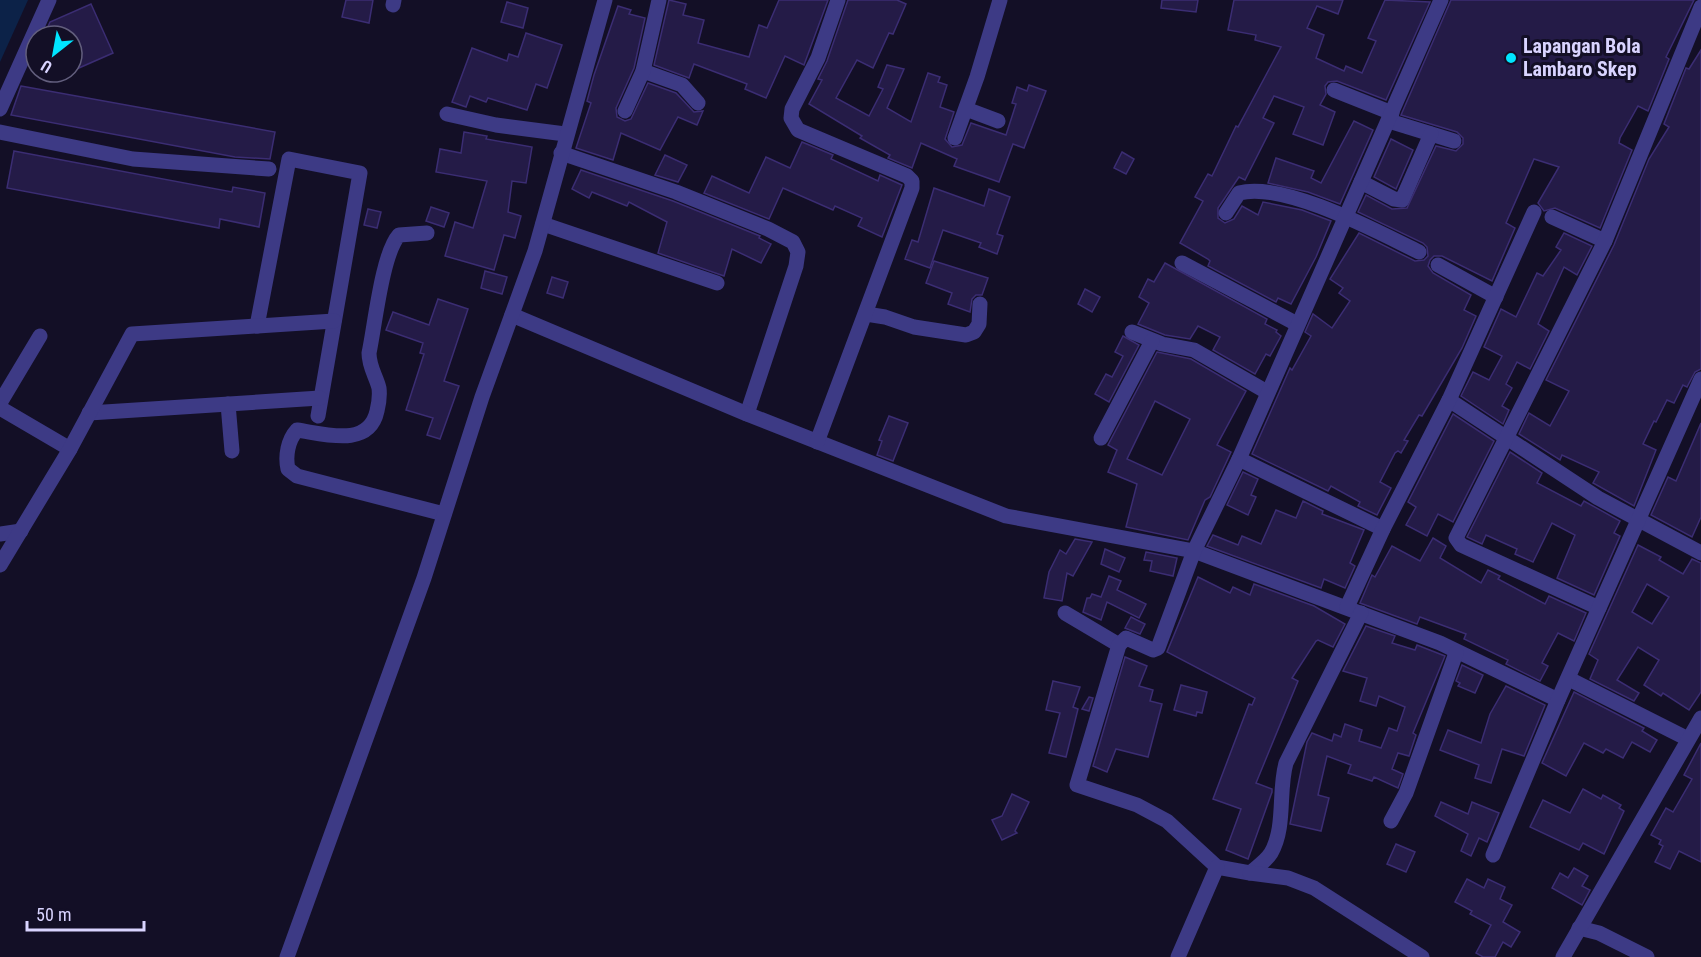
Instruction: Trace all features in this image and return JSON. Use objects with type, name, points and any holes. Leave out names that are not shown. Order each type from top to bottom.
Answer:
[{"type":"street","points":[[0,108],[50,0]]},
{"type":"street","points":[[286,957],[424,578],[513,315],[543,224],[565,134],[605,0]]},
{"type":"street","points":[[625,111],[643,71],[659,0]]},
{"type":"street","points":[[817,442],[894,242],[912,181],[888,166],[798,130],[791,118],[792,109],[818,58],[838,0]]},
{"type":"street","points":[[956,138],[1000,0]]},
{"type":"street","points":[[1422,957],[1314,888],[1288,878],[1216,867],[1167,821],[1137,805],[1077,785],[1119,645],[1126,638],[1153,650],[1158,648],[1194,551],[1239,459],[1441,0]]},
{"type":"street","points":[[1599,608],[1457,542],[1458,530],[1507,439],[1605,241],[1701,7]]},
{"type":"street","points":[[643,71],[682,85],[698,103]]},
{"type":"street","points":[[1334,90],[1391,117],[1454,141]]},
{"type":"street","points":[[966,109],[998,121]]},
{"type":"street","points":[[447,114],[496,125],[565,134]]},
{"type":"street","points":[[0,132],[133,159],[269,170]]},
{"type":"street","points":[[1361,182],[1394,200],[1402,200],[1431,134]]},
{"type":"street","points":[[561,153],[676,192],[768,229],[793,242],[798,252],[796,266],[747,414]]},
{"type":"street","points":[[257,326],[290,159],[360,173],[318,416]]},
{"type":"street","points":[[1226,213],[1239,193],[1246,191],[1295,199],[1345,216],[1419,252]]},
{"type":"street","points":[[1250,873],[1272,852],[1279,822],[1281,781],[1286,763],[1354,610],[1383,529],[1449,400],[1534,212]]},
{"type":"street","points":[[1552,217],[1605,241]]},
{"type":"street","points":[[543,224],[717,283]]},
{"type":"street","points":[[427,233],[399,235],[393,241],[388,258],[369,353],[369,364],[380,398],[375,421],[369,429],[349,436],[297,430],[291,437],[286,460],[288,469],[297,476],[444,514]]},
{"type":"street","points":[[1182,263],[1297,324]]},
{"type":"street","points":[[1438,265],[1496,297]]},
{"type":"street","points":[[866,314],[914,327],[966,335],[974,332],[979,324],[980,304]]},
{"type":"street","points":[[513,315],[747,414],[1006,516],[1194,551],[1440,643],[1456,653],[1558,700]]},
{"type":"street","points":[[0,566],[70,449],[132,334],[334,321]]},
{"type":"street","points":[[1132,332],[1152,341],[1194,350],[1267,392]]},
{"type":"street","points":[[0,403],[40,336]]},
{"type":"street","points":[[1101,438],[1152,341]]},
{"type":"street","points":[[1493,855],[1558,700],[1701,379]]},
{"type":"street","points":[[89,413],[320,398]]},
{"type":"street","points":[[1449,400],[1598,498],[1701,553]]},
{"type":"street","points":[[228,404],[232,451]]},
{"type":"street","points":[[0,408],[70,449]]},
{"type":"street","points":[[1239,459],[1383,529]]},
{"type":"street","points":[[0,534],[21,531]]},
{"type":"street","points":[[1065,613],[1119,645]]},
{"type":"street","points":[[1391,821],[1406,793],[1456,653]]},
{"type":"street","points":[[1563,957],[1696,729],[1569,679]]},
{"type":"street","points":[[1178,957],[1216,867]]},
{"type":"street","points":[[1579,928],[1599,933],[1647,957]]},
{"type":"water","points":[[0,0],[28,0],[0,62]]},
{"type":"building","points":[[346,0],[373,0],[369,23],[342,17]]},
{"type":"building","points":[[669,0],[686,4],[683,15],[704,20],[698,43],[749,57],[759,25],[767,28],[779,0],[828,0],[804,65],[785,56],[766,98],[745,89],[747,84],[694,64],[689,78],[654,65]]},
{"type":"building","points":[[848,0],[897,0],[906,4],[893,34],[889,33],[873,68],[857,60],[836,98],[869,116],[883,89],[878,87],[887,65],[904,69],[887,108],[911,122],[928,73],[940,77],[938,82],[947,85],[940,107],[954,112],[945,139],[952,147],[962,145],[971,123],[1006,135],[1016,104],[1012,103],[1017,87],[1027,91],[1029,85],[1046,91],[1024,148],[1013,144],[999,182],[954,166],[957,159],[921,143],[912,168],[888,158],[890,155],[809,104],[822,80],[818,79],[827,61]]},
{"type":"building","points":[[1162,0],[1198,0],[1196,12],[1161,8]]},
{"type":"building","points":[[1234,0],[1343,0],[1338,14],[1317,6],[1307,28],[1324,35],[1316,58],[1344,71],[1346,66],[1362,73],[1376,41],[1368,38],[1385,0],[1430,2],[1386,100],[1337,81],[1328,82],[1325,86],[1326,94],[1320,105],[1335,112],[1323,145],[1293,134],[1304,107],[1274,96],[1263,118],[1274,123],[1245,180],[1239,177],[1218,208],[1218,218],[1225,223],[1234,219],[1242,206],[1258,215],[1263,202],[1302,210],[1331,221],[1316,257],[1291,304],[1278,298],[1276,302],[1208,266],[1210,261],[1208,259],[1180,243],[1203,201],[1195,197],[1208,174],[1212,176],[1236,126],[1238,127],[1281,47],[1255,40],[1256,35],[1228,30]]},
{"type":"building","points":[[1451,0],[1694,0],[1666,57],[1669,59],[1648,111],[1638,106],[1620,138],[1619,143],[1632,150],[1600,228],[1555,208],[1544,211],[1538,203],[1559,167],[1534,159],[1506,223],[1515,228],[1492,281],[1442,256],[1434,256],[1430,260],[1428,266],[1433,273],[1471,295],[1464,310],[1476,316],[1462,348],[1422,416],[1419,415],[1404,440],[1408,441],[1401,453],[1398,451],[1395,453],[1380,482],[1391,488],[1377,515],[1358,506],[1360,502],[1331,486],[1328,491],[1252,454],[1290,368],[1292,370],[1311,336],[1305,332],[1313,314],[1332,328],[1350,301],[1339,293],[1343,288],[1330,279],[1359,233],[1415,261],[1424,260],[1428,256],[1427,247],[1423,243],[1358,212],[1366,195],[1392,209],[1407,208],[1436,146],[1456,151],[1463,144],[1463,138],[1457,132],[1401,115]]},
{"type":"building","points":[[507,2],[528,8],[523,28],[501,22]]},
{"type":"building","points":[[91,4],[113,53],[84,66],[84,24],[49,24]]},
{"type":"building","points":[[618,6],[631,10],[629,14],[645,18],[634,68],[616,108],[617,117],[625,121],[631,119],[648,83],[676,93],[694,112],[703,111],[697,125],[678,117],[660,150],[621,133],[613,160],[576,148],[591,103],[587,101],[594,75]]},
{"type":"building","points":[[526,33],[562,45],[547,88],[536,84],[527,110],[488,98],[486,102],[470,96],[466,107],[452,102],[472,48],[507,61],[509,54],[518,57]]},
{"type":"building","points":[[1701,50],[1701,369],[1695,372],[1687,387],[1683,385],[1674,403],[1667,400],[1656,422],[1654,421],[1643,444],[1656,450],[1634,506],[1593,483],[1599,472],[1562,455],[1560,460],[1519,434],[1529,413],[1550,426],[1569,391],[1546,380],[1614,245],[1649,159],[1669,127],[1664,124],[1686,68],[1689,69]]},
{"type":"building","points":[[21,86],[275,132],[270,159],[235,157],[11,115]]},
{"type":"building","points":[[1354,121],[1373,130],[1340,204],[1308,192],[1268,183],[1276,158],[1314,171],[1311,178],[1321,183]]},
{"type":"building","points":[[464,132],[487,136],[486,139],[532,147],[526,183],[512,181],[508,212],[521,216],[515,238],[504,235],[494,270],[445,256],[455,222],[473,228],[487,181],[436,172],[440,149],[461,153]]},
{"type":"building","points":[[1391,139],[1413,150],[1396,189],[1374,177]]},
{"type":"building","points":[[802,142],[833,155],[831,159],[878,181],[880,175],[902,185],[882,237],[858,226],[862,218],[835,206],[833,210],[783,188],[769,219],[704,193],[712,176],[749,193],[766,157],[790,168]]},
{"type":"building","points":[[14,151],[232,192],[233,187],[265,193],[259,227],[220,219],[219,228],[7,188]]},
{"type":"building","points":[[1122,152],[1134,159],[1126,174],[1114,168]]},
{"type":"building","points":[[665,155],[687,165],[678,182],[655,175]]},
{"type":"building","points":[[581,170],[673,201],[760,236],[759,238],[771,244],[761,263],[732,249],[724,276],[658,253],[667,222],[629,202],[627,206],[592,192],[589,198],[572,189]]},
{"type":"building","points":[[934,188],[984,206],[989,189],[1010,197],[997,234],[1003,236],[997,254],[979,247],[981,243],[943,230],[930,268],[905,259],[912,240],[918,242]]},
{"type":"building","points":[[431,207],[449,213],[444,227],[426,221]]},
{"type":"building","points":[[368,209],[381,212],[377,228],[364,225]]},
{"type":"building","points":[[1564,233],[1592,246],[1577,275],[1564,267],[1538,324],[1549,331],[1530,369],[1517,362],[1506,384],[1512,388],[1502,406],[1509,410],[1503,424],[1461,396],[1473,372],[1489,380],[1502,356],[1484,347],[1501,309],[1516,317],[1537,273],[1543,276],[1561,250],[1556,247]]},
{"type":"building","points":[[934,261],[988,278],[982,295],[976,295],[972,299],[970,312],[948,304],[952,293],[926,283]]},
{"type":"building","points":[[1165,263],[1267,319],[1265,324],[1277,330],[1276,332],[1281,336],[1270,356],[1266,354],[1255,374],[1213,350],[1220,337],[1198,326],[1190,339],[1165,335],[1138,324],[1149,303],[1139,297],[1148,279],[1154,282]]},
{"type":"building","points":[[485,271],[507,277],[502,294],[481,288]]},
{"type":"building","points":[[552,277],[568,282],[563,298],[547,293]]},
{"type":"building","points":[[1085,289],[1100,297],[1092,312],[1078,304]]},
{"type":"building","points":[[438,299],[468,309],[444,381],[459,386],[440,439],[427,435],[433,418],[406,410],[424,354],[420,353],[423,343],[386,330],[393,312],[429,325]]},
{"type":"building","points":[[1123,336],[1139,345],[1109,402],[1095,394],[1106,374],[1112,377],[1123,356],[1115,352]]},
{"type":"building","points":[[1157,352],[1191,359],[1246,391],[1217,445],[1231,452],[1210,497],[1205,500],[1188,540],[1126,527],[1137,484],[1108,472],[1117,450],[1108,445]],"holes":[[[1155,401],[1190,419],[1162,475],[1127,459]]]},
{"type":"building","points":[[1453,414],[1494,441],[1453,522],[1438,514],[1427,536],[1406,525],[1416,507],[1408,502]]},
{"type":"building","points":[[889,416],[908,423],[893,461],[877,455],[882,441],[879,440]]},
{"type":"building","points":[[1701,423],[1701,517],[1692,537],[1651,515],[1668,477],[1676,481]]},
{"type":"building","points":[[1510,452],[1542,473],[1537,483],[1581,506],[1584,501],[1620,521],[1614,533],[1620,536],[1594,595],[1557,578],[1575,535],[1552,523],[1533,562],[1515,554],[1517,549],[1486,535],[1482,544],[1467,537]]},
{"type":"building","points":[[1243,472],[1258,479],[1251,495],[1256,497],[1248,515],[1227,505]]},
{"type":"building","points":[[1303,501],[1323,511],[1322,514],[1364,530],[1350,563],[1355,566],[1345,588],[1324,579],[1321,588],[1207,546],[1213,535],[1238,545],[1242,536],[1261,544],[1276,510],[1296,518]]},
{"type":"building","points":[[1433,538],[1446,546],[1440,558],[1481,583],[1488,570],[1500,576],[1498,579],[1545,604],[1549,596],[1586,613],[1574,641],[1558,633],[1542,663],[1548,666],[1540,681],[1506,664],[1508,660],[1464,639],[1466,634],[1420,617],[1417,624],[1360,603],[1372,575],[1375,577],[1392,546],[1420,561]]},
{"type":"building","points":[[1075,539],[1092,542],[1073,576],[1067,573],[1062,601],[1044,598],[1049,572],[1060,550],[1066,554]]},
{"type":"building","points":[[1638,545],[1661,557],[1659,560],[1683,574],[1692,559],[1701,563],[1701,692],[1689,710],[1663,693],[1661,696],[1644,685],[1659,660],[1638,647],[1617,680],[1639,693],[1634,701],[1590,679],[1598,660],[1589,654]],"holes":[[[1647,584],[1669,597],[1652,624],[1632,612]]]},
{"type":"building","points":[[1105,549],[1125,558],[1119,572],[1101,564]]},
{"type":"building","points":[[1146,552],[1177,558],[1173,576],[1150,571],[1152,561],[1144,560]]},
{"type":"building","points":[[1109,576],[1121,581],[1117,590],[1146,604],[1139,618],[1107,602],[1101,620],[1083,612],[1087,598],[1090,598],[1092,594],[1101,597]]},
{"type":"building","points":[[1198,577],[1230,593],[1233,587],[1250,595],[1254,584],[1314,606],[1345,624],[1333,647],[1316,641],[1292,678],[1298,681],[1256,783],[1272,789],[1272,792],[1248,859],[1226,850],[1241,809],[1213,799],[1249,704],[1252,705],[1255,698],[1167,652]]},
{"type":"building","points":[[1131,617],[1145,624],[1140,634],[1125,628]]},
{"type":"building","points":[[1366,626],[1395,636],[1392,643],[1415,650],[1417,645],[1445,656],[1413,733],[1416,735],[1409,756],[1398,753],[1392,769],[1403,774],[1398,788],[1374,777],[1372,781],[1348,773],[1351,765],[1327,756],[1318,795],[1329,798],[1321,831],[1290,824],[1307,742],[1312,733],[1332,741],[1334,734],[1341,737],[1345,724],[1362,730],[1359,741],[1381,748],[1389,728],[1397,731],[1405,707],[1379,696],[1376,706],[1360,701],[1367,678],[1343,671]]},
{"type":"building","points":[[1125,657],[1147,666],[1139,686],[1153,690],[1150,701],[1162,704],[1148,757],[1116,749],[1107,772],[1093,766]]},
{"type":"building","points":[[1462,665],[1483,675],[1475,693],[1458,686],[1460,683],[1456,681]]},
{"type":"building","points":[[1053,681],[1080,687],[1073,707],[1078,709],[1066,757],[1049,753],[1060,713],[1046,710]]},
{"type":"building","points":[[1181,685],[1207,692],[1202,713],[1197,712],[1196,716],[1174,710]]},
{"type":"building","points":[[1506,686],[1545,705],[1524,756],[1502,749],[1491,783],[1475,778],[1479,765],[1440,750],[1448,730],[1481,743],[1490,714]]},
{"type":"building","points":[[1574,692],[1644,728],[1642,731],[1657,740],[1650,752],[1632,742],[1623,758],[1606,749],[1603,753],[1584,743],[1566,776],[1542,763]]},
{"type":"building","points":[[1089,697],[1093,698],[1089,711],[1082,709]]},
{"type":"building","points":[[1701,743],[1701,862],[1679,851],[1670,869],[1655,862],[1663,846],[1659,844],[1661,840],[1651,835],[1666,808],[1673,812],[1692,779],[1684,775]]},
{"type":"building","points":[[1583,789],[1601,799],[1603,795],[1621,805],[1619,808],[1624,811],[1604,854],[1583,843],[1579,850],[1530,827],[1543,800],[1570,813]]},
{"type":"building","points":[[1012,794],[1029,802],[1015,831],[1017,833],[1002,840],[992,820],[1002,816]]},
{"type":"building","points":[[1441,802],[1468,814],[1472,802],[1499,813],[1487,842],[1479,838],[1471,856],[1461,851],[1468,834],[1435,816]]},
{"type":"building","points":[[1396,844],[1415,852],[1406,872],[1387,864]]},
{"type":"building","points":[[1574,868],[1588,876],[1582,886],[1590,890],[1582,905],[1552,888],[1560,873],[1568,878]]},
{"type":"building","points":[[1467,879],[1484,888],[1488,879],[1505,887],[1500,899],[1512,905],[1503,922],[1520,932],[1511,947],[1503,942],[1495,957],[1483,957],[1476,953],[1491,925],[1470,914],[1472,911],[1455,902]]},
{"type":"place","name":"Lapangan Bola Lambaro Skep","points":[[1511,58]]}]
